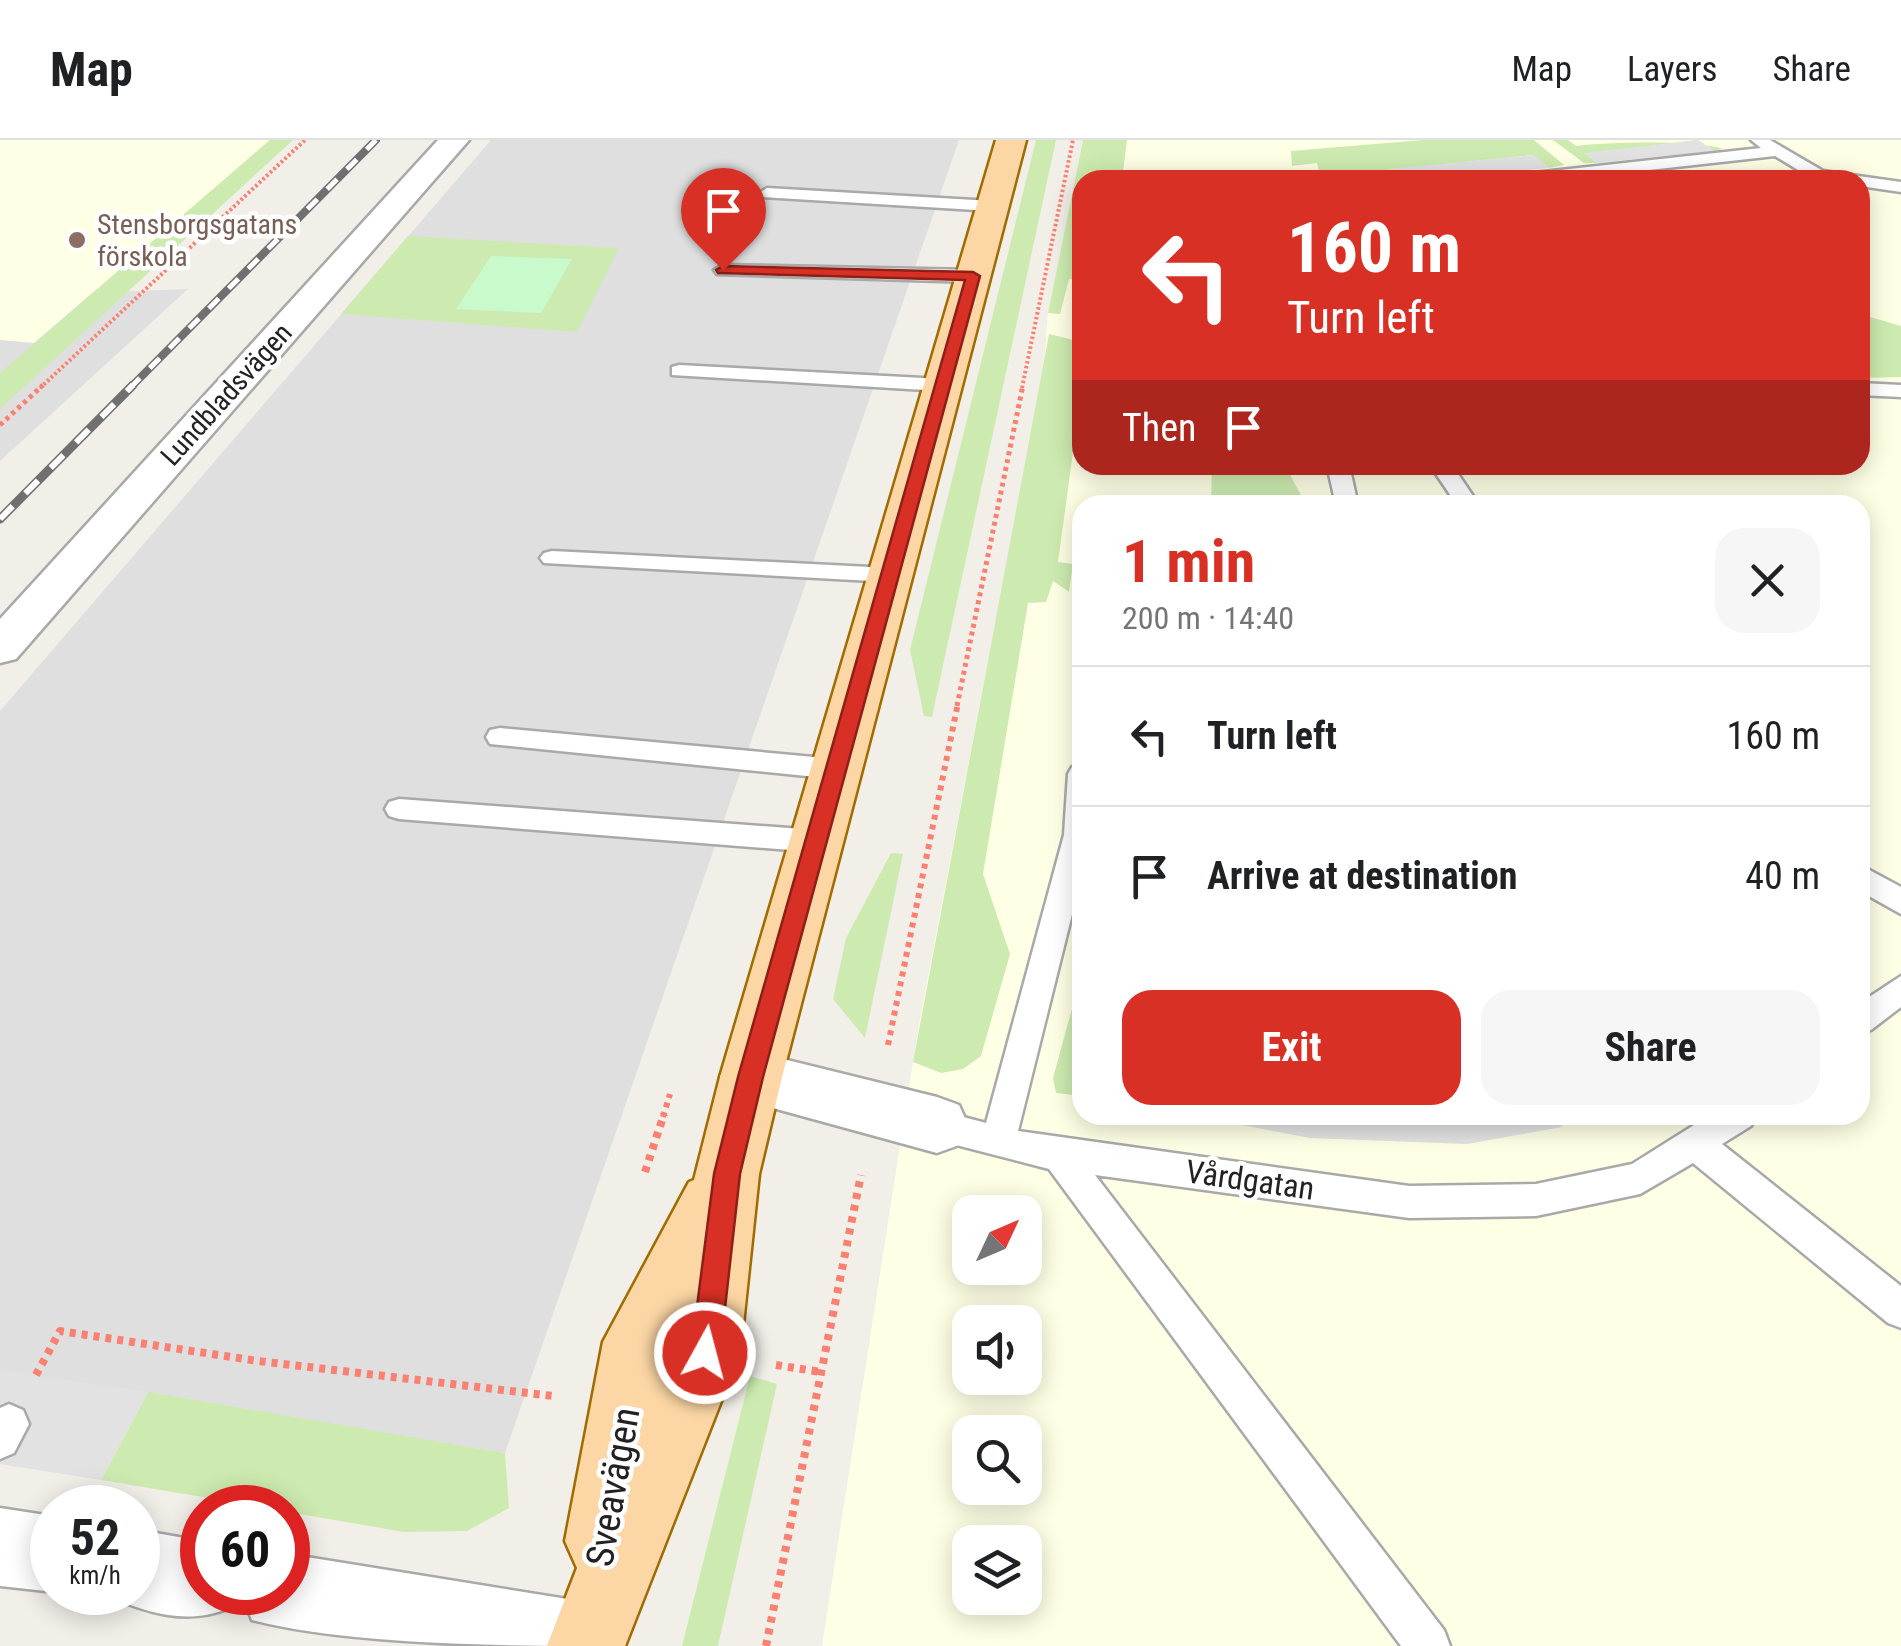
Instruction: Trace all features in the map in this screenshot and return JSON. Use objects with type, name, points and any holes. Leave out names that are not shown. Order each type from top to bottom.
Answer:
[{"type":"main road","name":"Sveavägen","points":[[586,1644],[705,1353],[727,1174],[751,1077],[1011,140]]},
{"type":"street","name":"Lundbladsvägen","points":[[0,648],[454,140]]},
{"type":"street","name":"Vårdgatan","points":[[751,1077],[937,1124]]},
{"type":"street","points":[[0,1546],[30,1551]]},
{"type":"street","points":[[310,1597],[586,1644]]},
{"type":"lane","points":[[1759,140],[1811,170]]},
{"type":"lane","points":[[1604,170],[1775,151]]},
{"type":"lane","points":[[1870,182],[1901,188]]},
{"type":"lane","points":[[768,193],[992,206]]},
{"type":"lane","points":[[723,270],[973,276]]},
{"type":"lane","points":[[678,371],[942,386]]},
{"type":"lane","points":[[1870,389],[1901,391]]},
{"type":"lane","points":[[552,558],[890,575]]},
{"type":"lane","points":[[500,737],[836,768]]},
{"type":"lane","points":[[399,809],[816,840]]},
{"type":"lane","points":[[998,1140],[1072,858]]},
{"type":"lane","points":[[1870,882],[1901,902]]},
{"type":"lane","points":[[1870,1013],[1901,990]]},
{"type":"lane","name":"Vårdgatan","points":[[937,1124],[1058,1154],[1409,1202],[1536,1200],[1640,1178],[1724,1125]]},
{"type":"lane","points":[[1696,1144],[1901,1310]]},
{"type":"lane","points":[[1058,1154],[1428,1646]]},
{"type":"path","points":[[0,425],[305,140]]},
{"type":"path","points":[[766,1646],[1073,140]]},
{"type":"path","points":[[4,1432],[60,1332],[258,1362],[572,1398]]},
{"type":"shaded area","name":"Stensborgsgatans förskola","points":[[0,140],[270,140],[34,343],[0,340]]},
{"type":"shaded area","points":[[491,140],[959,140],[505,1453],[0,1370],[0,711]]},
{"type":"shaded area","points":[[1083,140],[1901,140],[1901,1646],[822,1646],[918,1030],[1044,364],[1048,313],[1072,194],[1072,475],[1870,475],[1870,170],[1077,170]]},
{"type":"shaded area","points":[[1698,140],[1714,151],[1597,163],[1584,153]]},
{"type":"shaded area","points":[[1534,155],[1549,168],[1526,170],[1388,169]]},
{"type":"shaded area","points":[[188,289],[0,461],[0,296]]},
{"type":"shaded area","points":[[1241,1125],[1562,1127],[1467,1144],[1310,1138]]},
{"type":"shaded area","points":[[0,1370],[148,1392],[101,1480],[0,1464]]},
{"type":"green space","points":[[270,140],[293,140],[0,409],[0,373]]},
{"type":"green space","points":[[1036,140],[1056,140],[932,717],[924,716],[910,650]]},
{"type":"green space","points":[[1083,140],[1127,140],[1123,170],[1077,170]]},
{"type":"green space","points":[[1423,140],[1534,140],[1564,165],[1549,168],[1533,155],[1389,170],[1319,170],[1317,163],[1292,166],[1291,151]]},
{"type":"green space","points":[[1553,140],[1568,140],[1576,146],[1674,143],[1586,154],[1597,163],[1584,163]]},
{"type":"green space","points":[[1698,140],[1706,146],[1694,144],[1674,143]]},
{"type":"green space","points":[[1072,194],[1072,279],[1060,314],[1048,313]]},
{"type":"green space","points":[[408,236],[619,248],[577,332],[341,314]]},
{"type":"green space","points":[[491,256],[572,259],[541,313],[456,309]]},
{"type":"green space","points":[[1870,317],[1901,326],[1901,377],[1870,378]]},
{"type":"green space","points":[[1049,334],[1072,340],[1072,459],[1058,562],[1072,564],[1072,571],[1069,592],[1053,581],[1046,602],[1028,603],[983,874],[1010,954],[981,1056],[963,1069],[941,1073],[913,1062]]},
{"type":"green space","points":[[1212,475],[1290,475],[1301,495],[1211,495]]},
{"type":"green space","points":[[891,853],[903,854],[865,1038],[833,999],[846,938]]},
{"type":"green space","points":[[1072,1009],[1072,1095],[1056,1093],[1053,1078]]},
{"type":"green space","points":[[750,1376],[777,1384],[718,1646],[682,1646]]},
{"type":"green space","points":[[148,1392],[505,1453],[509,1508],[467,1531],[404,1532],[310,1516],[310,1485],[180,1485],[180,1493],[160,1490],[160,1485],[101,1480]]},
{"type":"railway","points":[[130,388],[376,140]]},
{"type":"railway","points":[[0,519],[133,385]]},
{"type":"place","name":"Stensborgsgatans förskola","points":[[77,240]]},
{"type":"route","points":[[705,1353],[727,1174],[751,1077],[973,276],[723,270]]}]
